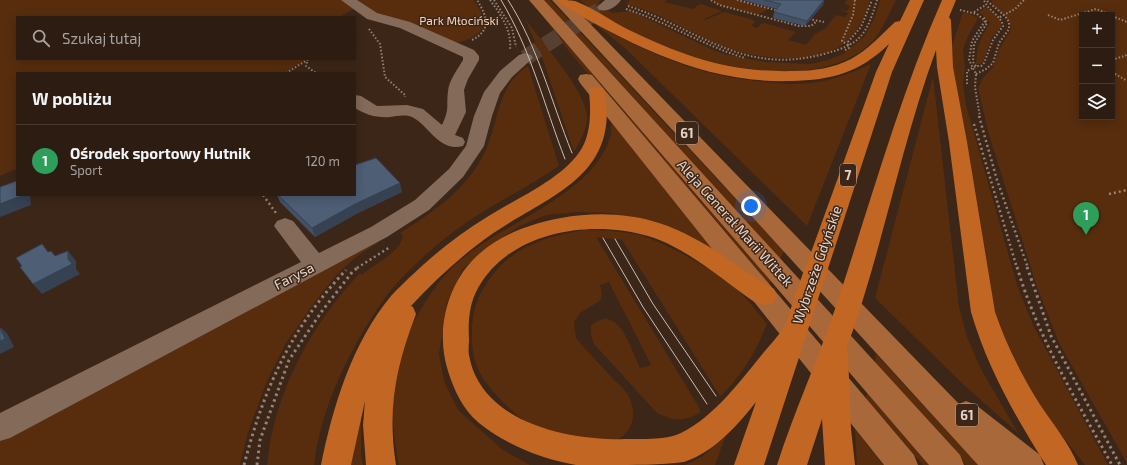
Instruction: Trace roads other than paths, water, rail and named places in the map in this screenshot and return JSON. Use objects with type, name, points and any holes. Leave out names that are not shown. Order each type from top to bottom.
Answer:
[{"type":"highway","points":[[564,0],[609,26],[674,56],[717,70],[744,75],[777,77],[801,77],[823,74],[855,64],[872,52],[913,8]]},
{"type":"highway","points":[[792,465],[814,398],[835,344],[915,85],[931,40],[947,4]]},
{"type":"highway","points":[[947,4],[944,54],[945,67],[958,142],[983,312],[991,340],[1010,381],[1063,465]]},
{"type":"highway","name":"Wybrzeże Gdyńskie","points":[[749,465],[792,336],[884,72],[913,8]]},
{"type":"highway","points":[[336,465],[350,403],[379,334],[400,302],[430,272],[463,244],[495,222],[561,181],[575,168],[591,149],[595,139],[598,111],[597,92]]},
{"type":"highway","points":[[765,296],[711,258],[666,234],[652,229],[619,222],[599,220],[586,220],[552,225],[521,236],[508,244],[494,254],[475,274],[461,298],[456,315],[453,335],[456,358],[461,375],[469,393],[486,414],[500,427],[522,441],[544,451],[567,458],[599,462],[629,461],[661,456],[682,448],[716,426],[747,393],[792,336]]},
{"type":"highway","points":[[381,465],[377,441],[376,415],[382,376],[388,353],[409,303],[430,272]]},
{"type":"highway","points":[[835,344],[836,429],[840,465]]},
{"type":"main road","points":[[529,0],[537,20],[567,57]]},
{"type":"main road","name":"Aleja Generał Marii Wittek","points":[[536,0],[949,465]]},
{"type":"main road","name":"Aleja Generał Marii Wittek","points":[[559,0],[789,241],[904,367],[998,465]]},
{"type":"main road","points":[[577,69],[903,465]]},
{"type":"main road","name":"61","points":[[904,367],[1029,465]]},
{"type":"street","points":[[348,0],[372,16],[405,25],[468,53],[471,56],[471,60],[460,79],[456,90],[456,112],[445,137]]},
{"type":"street","name":"Farysa","points":[[0,428],[388,228],[422,205],[456,173],[475,146],[483,116],[492,92],[521,54]]},
{"type":"street","points":[[356,101],[372,111],[409,111],[417,113],[450,141],[475,146]]},
{"type":"street","points":[[285,226],[316,264]]},
{"type":"tunnel","points":[[525,58],[604,7]]},
{"type":"tram line","points":[[501,0],[521,38],[565,159]]},
{"type":"tram line","points":[[508,0],[519,18],[536,55],[572,153]]},
{"type":"tram line","points":[[603,238],[643,307],[707,404]]},
{"type":"tram line","points":[[615,239],[653,304],[716,396]]},
{"type":"place","name":"Ośrodek sportowy Hutnik","points":[[1086,235]]},
{"type":"park label","name":"Park Młociński","points":[[459,21]]}]
